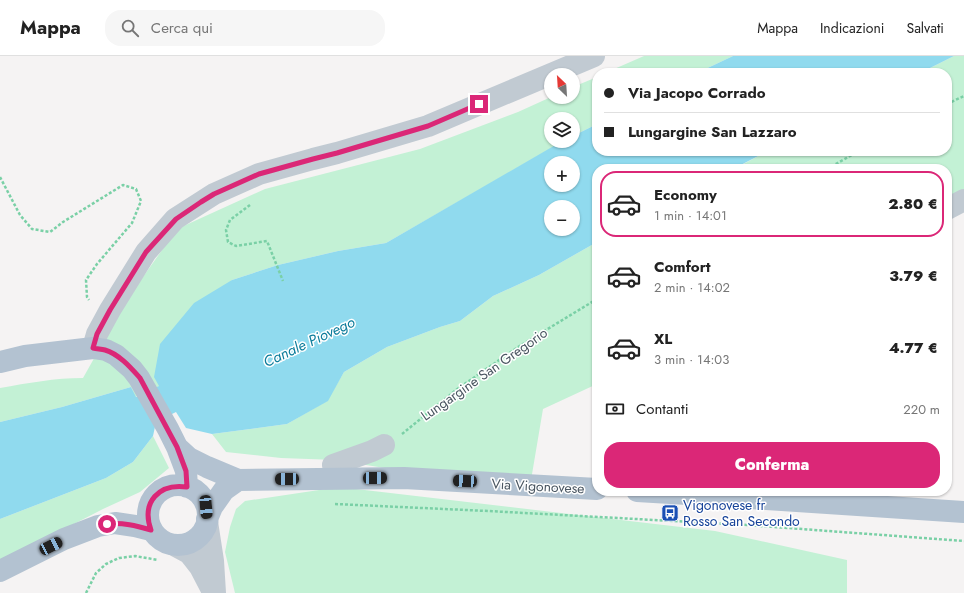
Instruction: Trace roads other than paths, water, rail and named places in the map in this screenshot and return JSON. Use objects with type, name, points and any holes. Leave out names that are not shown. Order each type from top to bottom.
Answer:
[{"type":"main road","points":[[0,362],[25,356],[93,348],[106,350],[116,355],[140,378],[172,438],[186,471],[189,488]]},
{"type":"main road","points":[[172,438],[190,458],[232,477],[212,507],[207,520],[201,534],[190,543],[176,546],[161,541],[151,530],[148,521],[150,504],[155,496],[162,490],[170,487],[179,486],[189,488],[201,496],[206,507],[207,520]]},
{"type":"main road","name":"Via Vigonovese","points":[[189,488],[210,478],[232,477],[404,478],[592,489]]},
{"type":"main road","points":[[745,496],[964,512]]},
{"type":"main road","points":[[0,571],[64,539],[98,526],[115,523],[151,530]]},
{"type":"street","points":[[93,348],[97,334],[110,310],[146,252],[176,219],[214,194],[259,174],[428,126],[594,56]]},
{"type":"street","points":[[952,206],[964,200]]},
{"type":"street","points":[[333,465],[378,448]]},
{"type":"street","points":[[207,520],[213,561],[215,593]]},
{"type":"street","points":[[176,546],[189,553],[200,567],[215,593]]},
{"type":"water","points":[[733,56],[954,56],[930,68],[708,68]]},
{"type":"water","name":"Canale Piovego","points":[[592,126],[592,156],[758,156],[743,164],[592,164],[592,245],[539,275],[493,296],[460,321],[387,347],[344,372],[328,401],[287,424],[212,434],[186,428],[176,412],[156,422],[153,436],[133,462],[106,478],[0,519],[0,422],[62,407],[131,387],[136,397],[159,386],[154,377],[160,344],[194,303],[232,280],[278,265],[338,251],[386,243],[550,148],[580,148],[580,132]]},
{"type":"place","name":"Vigonovese fr Rosso San Secondo","points":[[670,513]]}]
